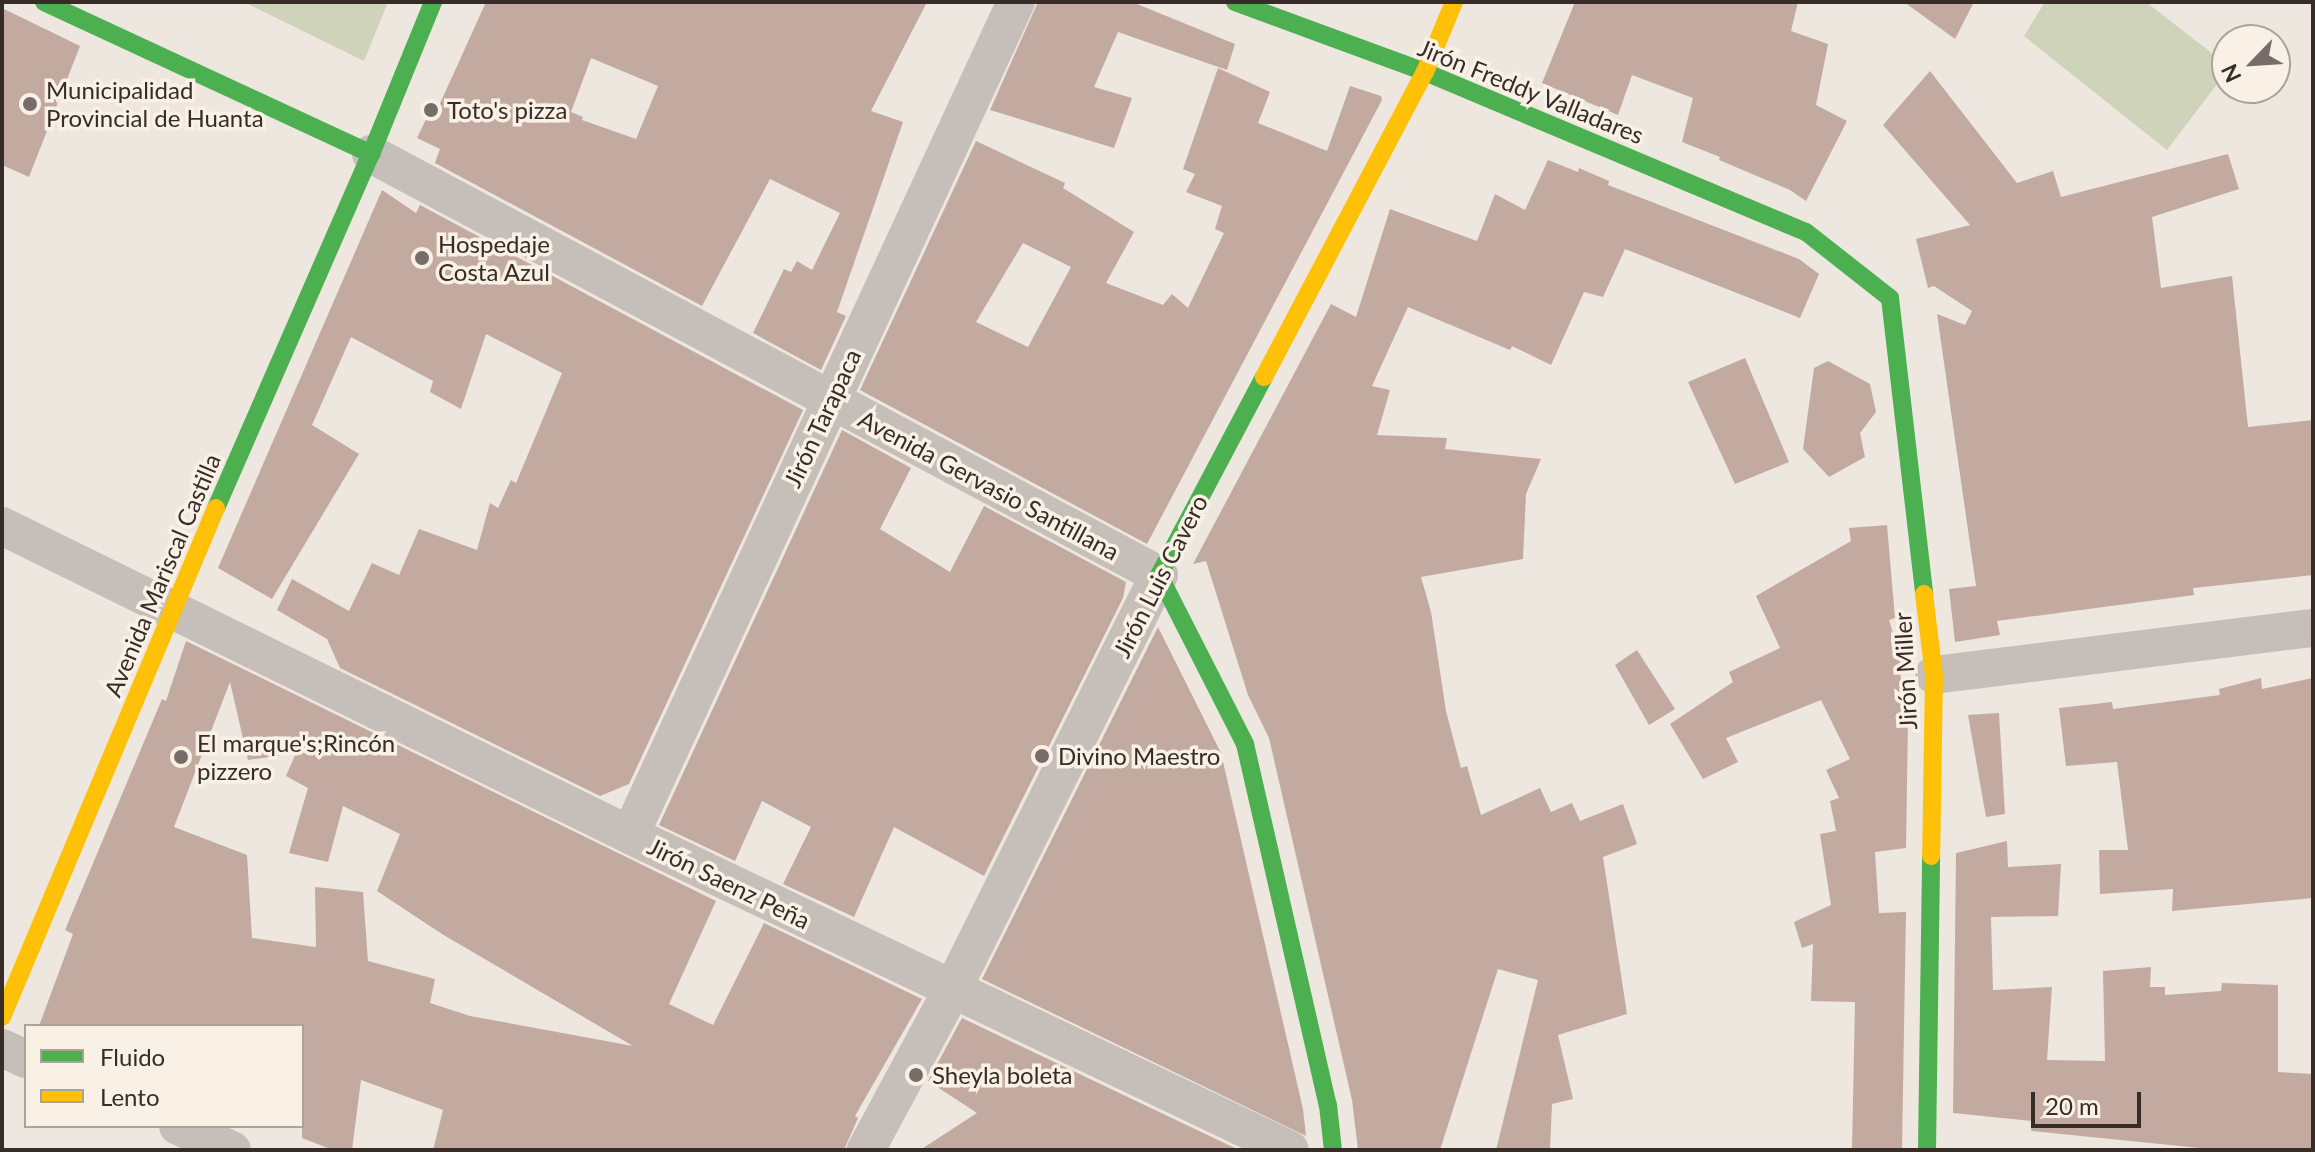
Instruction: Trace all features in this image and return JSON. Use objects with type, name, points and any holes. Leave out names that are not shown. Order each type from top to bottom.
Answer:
[{"type":"main road","points":[[44,2],[371,154]]},
{"type":"main road","name":"Avenida Mariscal Castilla","points":[[2,1017],[173,607],[371,154],[433,2]]},
{"type":"main road","name":"Jirón Freddy Valladares","points":[[1235,2],[1425,72],[1806,232]]},
{"type":"main road","name":"Jirón Luis Cavero","points":[[1159,575],[1425,72],[1454,2]]},
{"type":"main road","name":"Jirón Miller","points":[[1806,232],[1890,298],[1934,675],[1927,1150]]},
{"type":"main road","points":[[1159,575],[1245,744],[1328,1105],[1333,1150]]},
{"type":"street","name":"Jirón Tarapaca","points":[[630,835],[1016,2]]},
{"type":"street","name":"Avenida Gervasio Santillana","points":[[371,154],[830,402],[1159,575]]},
{"type":"street","name":"Jirón Saenz Peña","points":[[2,526],[173,607],[630,835],[1290,1150]]},
{"type":"street","name":"Jirón Luis Cavero","points":[[866,1150],[952,990],[1159,575]]},
{"type":"street","points":[[1934,675],[2313,628]]},
{"type":"street","points":[[2,1048],[24,1058]]},
{"type":"street","points":[[182,1128],[232,1150]]},
{"type":"green space","points":[[244,2],[388,2],[364,61]]},
{"type":"green space","points":[[2045,2],[2146,2],[2211,53],[2211,92],[2167,150],[2024,36]]},
{"type":"building","points":[[486,2],[927,2],[871,111],[903,122],[837,312],[846,316],[821,370],[753,333],[784,269],[791,272],[797,261],[812,270],[840,213],[770,179],[702,306],[435,163],[440,149],[417,138],[433,105],[438,108]],"holes":[[[591,58],[658,86],[636,139],[582,120],[583,117],[571,112]]]},
{"type":"building","points":[[1038,2],[1132,2],[1235,44],[1227,70],[1118,32],[1094,87],[1132,98],[1114,148],[990,110]]},
{"type":"building","points":[[1575,2],[1798,2],[1791,31],[1828,44],[1816,105],[1847,121],[1806,201],[1790,190],[1682,142],[1693,98],[1632,75],[1618,115],[1542,83]]},
{"type":"building","points":[[1904,2],[1974,2],[1955,39]]},
{"type":"building","name":"Municipalidad Provincial de Huanta","points":[[2,8],[80,46],[29,177],[2,165]]},
{"type":"building","points":[[1218,68],[1270,92],[1258,123],[1327,151],[1350,86],[1381,96],[1382,100],[1147,544],[860,390],[976,141],[1065,183],[1063,188],[1134,232],[1106,283],[1163,305],[1172,294],[1188,308],[1224,233],[1215,229],[1222,206],[1186,192],[1195,174],[1183,169]],"holes":[[[1023,243],[1071,267],[1028,347],[976,322]]]},
{"type":"building","points":[[1930,71],[2017,183],[2053,171],[2061,197],[2228,154],[2239,189],[2152,217],[2161,288],[2232,276],[2248,427],[2313,420],[2313,575],[2193,588],[2194,595],[1997,621],[2000,635],[1955,642],[1949,589],[1976,586],[1937,314],[1965,325],[1972,311],[1934,286],[1928,288],[1916,239],[1970,225],[1883,125]]},
{"type":"building","points":[[1548,160],[1578,172],[1579,168],[1609,181],[1608,185],[1799,259],[1819,274],[1800,318],[1625,249],[1603,297],[1584,292],[1551,365],[1512,346],[1510,350],[1408,307],[1372,386],[1390,390],[1377,435],[1447,438],[1445,449],[1541,459],[1526,494],[1523,559],[1421,577],[1431,612],[1446,711],[1461,768],[1467,766],[1481,815],[1540,788],[1551,812],[1572,803],[1580,821],[1623,804],[1637,844],[1603,857],[1627,1014],[1558,1035],[1573,1099],[1552,1104],[1550,1150],[1496,1150],[1538,980],[1498,969],[1440,1150],[1358,1150],[1352,1100],[1269,738],[1248,695],[1206,561],[1193,564],[1331,304],[1356,317],[1390,209],[1477,241],[1495,194],[1525,210]]},
{"type":"building","points":[[382,190],[416,213],[420,205],[803,410],[629,784],[600,796],[340,668],[327,639],[277,610],[292,579],[349,611],[372,563],[399,575],[419,529],[477,550],[490,503],[498,508],[511,480],[516,483],[562,373],[486,334],[461,409],[430,392],[433,381],[351,337],[312,425],[359,454],[272,599],[218,568]]},
{"type":"building","points":[[1745,358],[1789,462],[1735,484],[1688,382]]},
{"type":"building","points":[[1828,361],[1870,384],[1876,412],[1860,433],[1865,457],[1829,477],[1803,449],[1814,368]]},
{"type":"building","points":[[842,430],[911,468],[880,529],[950,572],[984,506],[1126,582],[1123,598],[984,876],[894,827],[854,917],[783,884],[811,827],[762,801],[735,861],[659,825]]},
{"type":"building","points":[[1887,525],[1895,618],[1889,620],[1903,666],[1899,667],[1908,719],[1906,848],[1875,852],[1879,913],[1906,912],[1902,1150],[1852,1150],[1855,1002],[1811,1001],[1813,944],[1802,948],[1794,922],[1831,905],[1820,834],[1836,831],[1830,801],[1839,798],[1826,770],[1850,759],[1821,700],[1726,738],[1738,762],[1703,779],[1670,724],[1733,682],[1729,672],[1780,648],[1756,596],[1851,541],[1849,528]]},
{"type":"building","points":[[1158,627],[1221,753],[1303,1109],[1306,1136],[982,979]]},
{"type":"building","points":[[186,641],[716,901],[669,1004],[713,1025],[764,923],[922,999],[855,1116],[858,1118],[844,1150],[433,1150],[443,1110],[361,1080],[352,1150],[333,1150],[302,1138],[304,1024],[40,1024],[73,934],[65,930],[162,699],[166,701]],"holes":[[[230,682],[248,760],[296,753],[286,776],[308,788],[289,853],[328,862],[343,806],[400,834],[377,891],[442,934],[633,1046],[470,1016],[430,1003],[435,979],[368,961],[363,892],[315,887],[316,947],[252,938],[247,855],[174,827]]]},
{"type":"building","points":[[1637,650],[1675,709],[1649,725],[1615,665]]},
{"type":"building","points":[[2261,678],[2262,689],[2313,678],[2313,898],[2172,911],[2173,889],[2100,894],[2099,850],[2128,850],[2117,762],[2066,766],[2059,708],[2112,702],[2113,709],[2220,695],[2219,689]]},
{"type":"building","points":[[1999,713],[2005,814],[1986,817],[1968,715]]},
{"type":"building","points":[[2007,841],[2008,867],[2061,864],[2058,916],[1991,917],[1993,990],[2052,987],[2047,1060],[2105,1061],[2103,971],[2151,967],[2150,987],[2165,987],[2165,995],[2221,991],[2222,983],[2278,985],[2278,1072],[2313,1074],[2313,1150],[2219,1150],[2031,1131],[2032,1121],[1953,1113],[1956,853]]},
{"type":"building","points":[[962,1018],[1239,1150],[920,1150],[977,1113],[928,1081]]},
{"type":"traffic: fast","points":[[44,2],[371,154]]},
{"type":"traffic: fast","points":[[216,508],[371,154],[433,2]]},
{"type":"traffic: fast","points":[[1235,2],[1425,72],[1806,232],[1890,298],[1924,594]]},
{"type":"traffic: fast","points":[[1264,377],[1159,575],[1245,744],[1328,1105],[1333,1150]]},
{"type":"traffic: fast","points":[[1927,1150],[1931,856]]},
{"type":"traffic: slow","points":[[1264,377],[1425,72],[1454,2]]},
{"type":"traffic: slow","points":[[2,1017],[216,508]]},
{"type":"traffic: slow","points":[[1924,594],[1934,675],[1931,856]]},
{"type":"place","name":"Municipalidad Provincial de Huanta","points":[[30,104]]},
{"type":"place","name":"Toto's pizza","points":[[431,110]]},
{"type":"place","name":"Hospedaje Costa Azul","points":[[422,258]]},
{"type":"place","name":"Divino Maestro","points":[[1042,756]]},
{"type":"place","name":"El marque's;Rincón pizzero","points":[[181,757]]},
{"type":"place","name":"Sheyla boleta","points":[[916,1075]]}]
